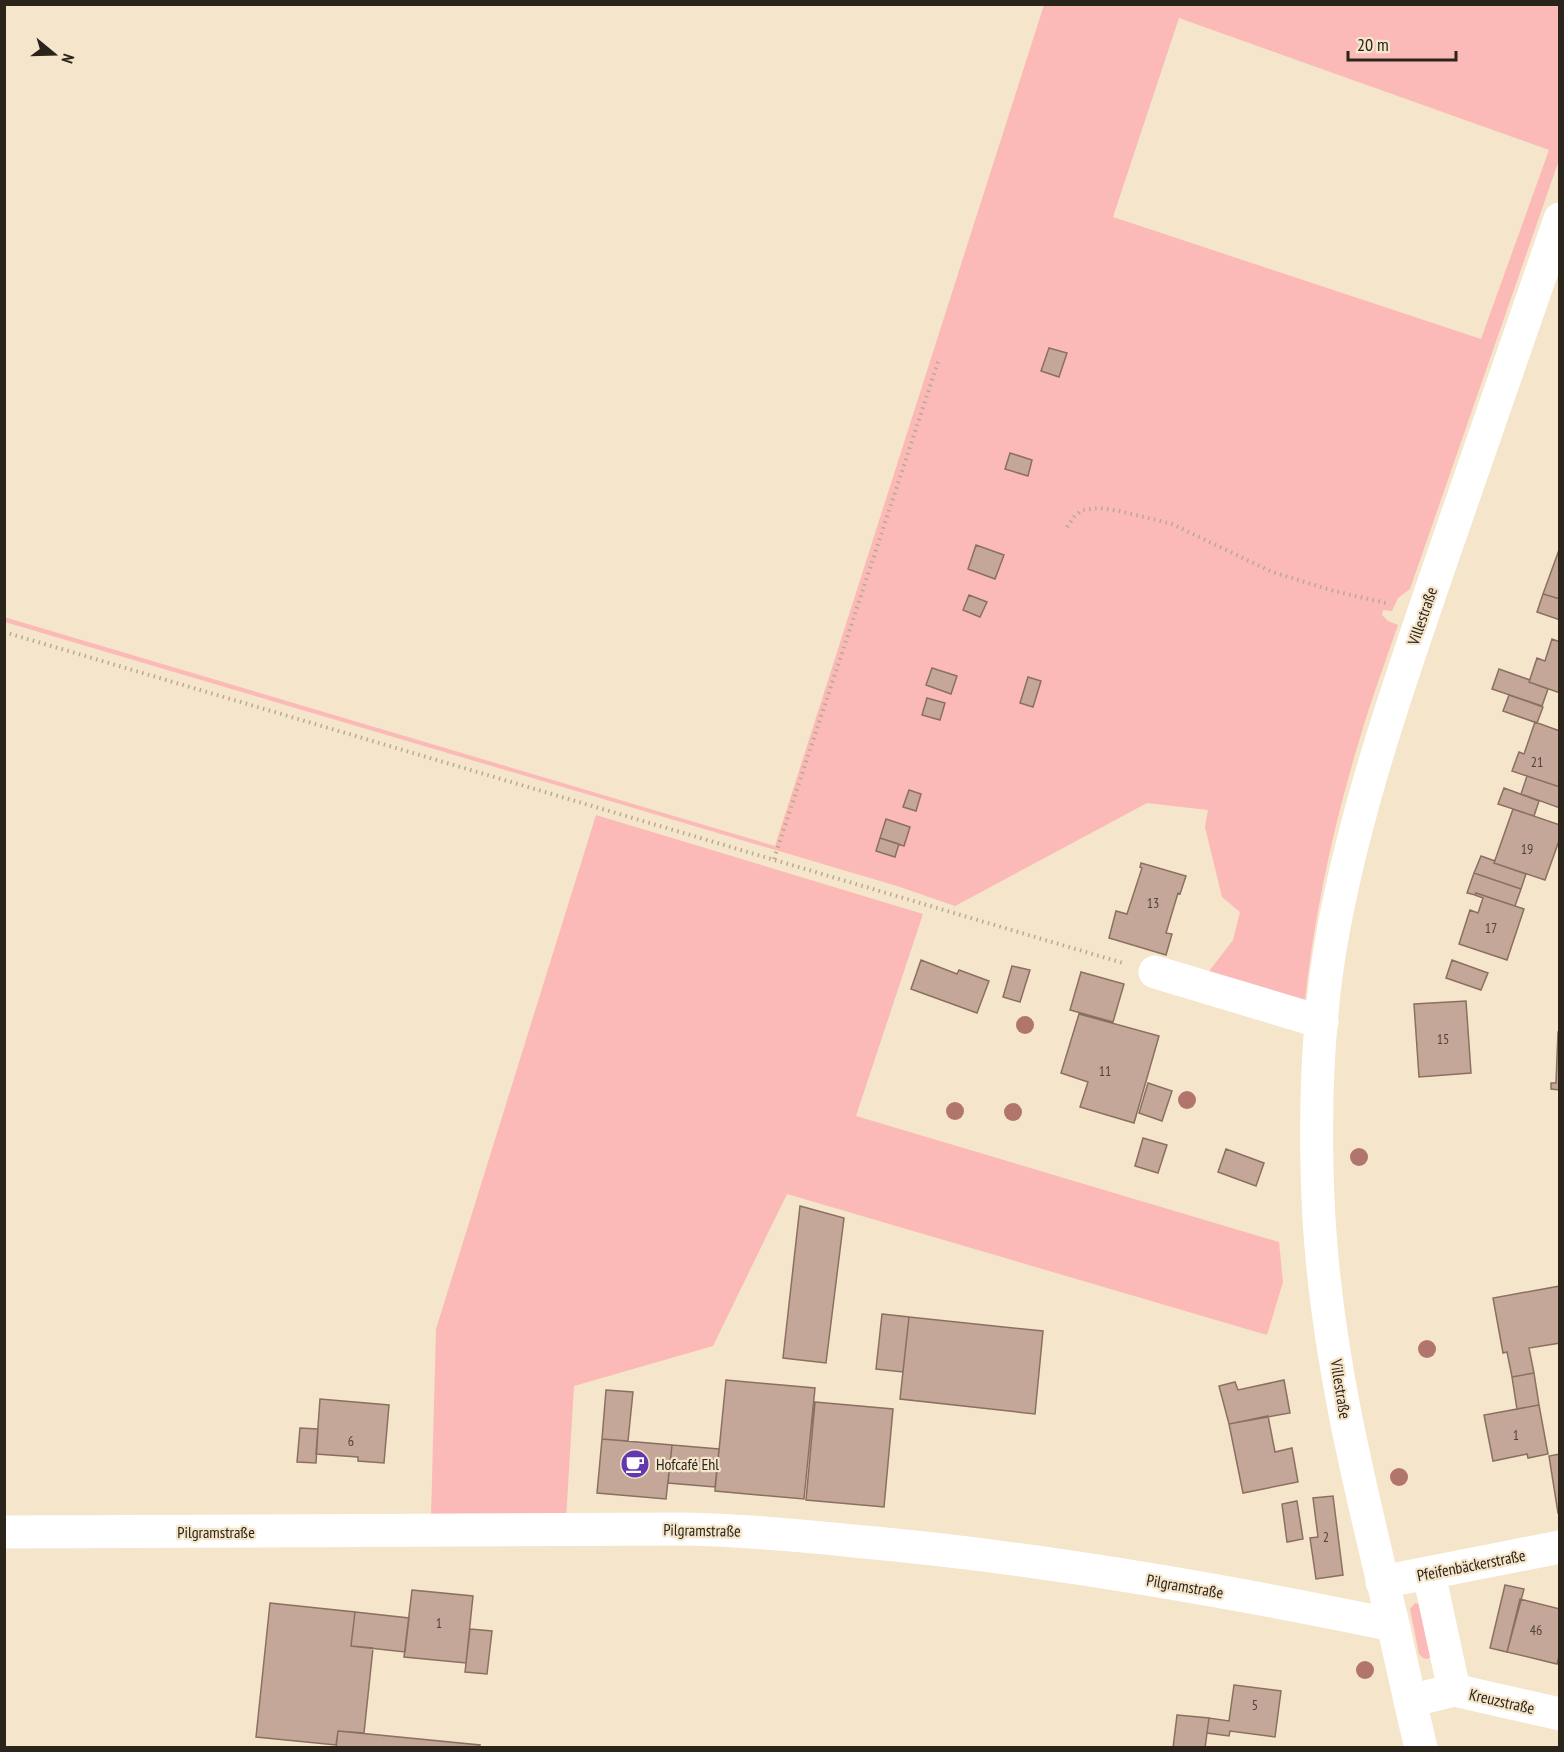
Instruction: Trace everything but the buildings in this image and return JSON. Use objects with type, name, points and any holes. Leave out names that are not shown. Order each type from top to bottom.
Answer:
[{"type":"street","name":"Villestraße","points":[[1421,1748],[1346,1424],[1330,1322],[1319,1222],[1317,1129],[1322,1022],[1333,931],[1351,849],[1377,753],[1423,613],[1560,219]]},
{"type":"street","points":[[1155,972],[1322,1022]]},
{"type":"street","name":"Pilgramstraße","points":[[4,1532],[736,1531],[909,1546],[1053,1564],[1393,1625]]},
{"type":"street","name":"Pfeifenbäckerstraße","points":[[1382,1582],[1560,1547]]},
{"type":"street","points":[[1429,1574],[1454,1690]]},
{"type":"street","name":"Kreuzstraße","points":[[1410,1701],[1454,1690],[1560,1714]]},
{"type":"path","points":[[774,860],[938,362]]},
{"type":"path","points":[[1067,527],[1082,510],[1100,508],[1119,511],[1172,524],[1272,572],[1334,591],[1423,613]]},
{"type":"path","points":[[4,632],[1155,972]]},
{"type":"shaded area","points":[[1044,5],[1559,5],[1559,160],[1410,589],[1398,598],[1392,611],[1383,610],[1382,615],[1388,621],[1398,625],[1364,724],[1341,804],[1319,905],[1304,1008],[1207,974],[1233,940],[1240,912],[1222,897],[1205,827],[1208,810],[1147,803],[955,906],[897,886],[5,622],[4,617],[775,846]],"holes":[[[1179,18],[1549,150],[1481,339],[1113,217]]]},
{"type":"shaded area","points":[[596,815],[923,914],[856,1116],[1279,1242],[1283,1282],[1267,1335],[787,1194],[713,1346],[574,1386],[566,1520],[431,1517],[436,1329]]},
{"type":"shaded area","points":[[1415,1603],[1419,1604],[1431,1656],[1428,1659],[1419,1654],[1410,1609]]},
{"type":"place","name":"Hofcafé Ehl","points":[[635,1464]]}]
